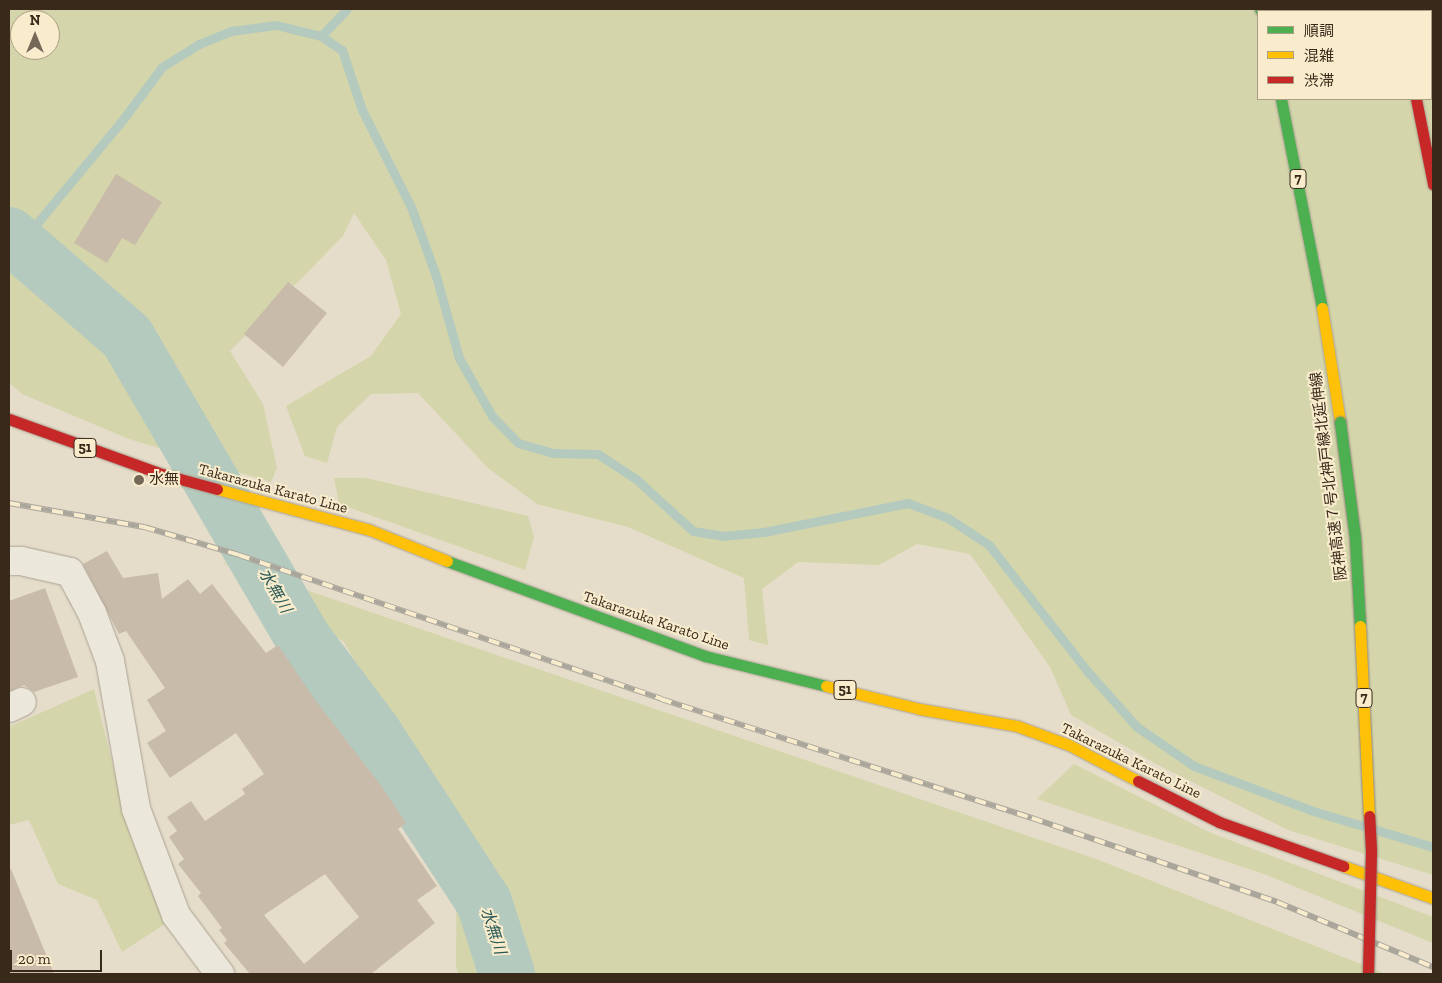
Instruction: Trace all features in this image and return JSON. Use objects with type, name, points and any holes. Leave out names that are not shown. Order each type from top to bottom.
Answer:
[{"type":"main road","name":"阪神高速７号北神戸線北延伸線","points":[[1281,100],[1314,260],[1340,422],[1355,537],[1371,850],[1368,974]]},
{"type":"main road","points":[[1416,100],[1433,184]]},
{"type":"main road","name":"Takarazuka Karato Line","points":[[9,419],[162,474],[370,530],[483,575],[705,656],[920,709],[1017,726],[1069,745],[1219,822],[1433,898]]},
{"type":"street","points":[[15,561],[70,572],[92,613],[110,661],[136,809],[176,914],[220,974]]},
{"type":"green space","points":[[9,9],[1433,9],[1433,875],[1288,830],[1158,765],[1071,715],[1050,667],[970,554],[917,544],[879,565],[798,562],[762,589],[768,645],[749,640],[744,578],[628,527],[537,504],[488,468],[418,393],[371,394],[337,427],[327,463],[305,456],[286,406],[371,356],[401,314],[386,260],[354,213],[343,236],[230,351],[263,404],[277,468],[271,482],[129,439],[22,394],[9,383]]},
{"type":"green space","points":[[334,478],[366,478],[528,516],[534,537],[525,570],[339,504]]},
{"type":"green space","points":[[221,561],[1099,860],[1386,974],[458,974],[456,966],[457,838],[344,642]]},
{"type":"green space","points":[[94,689],[123,807],[169,921],[122,952],[97,900],[58,884],[29,820],[9,825],[9,727]]},
{"type":"green space","points":[[1074,764],[1211,833],[1433,917],[1433,943],[1264,874],[1037,799]]},
{"type":"building","points":[[116,174],[162,202],[135,245],[122,238],[107,263],[74,243]]},
{"type":"building","points":[[288,282],[327,313],[283,367],[244,334]]},
{"type":"building","points":[[107,551],[123,578],[158,573],[162,599],[188,579],[200,594],[212,584],[266,653],[278,645],[315,700],[382,787],[406,823],[398,829],[437,886],[417,900],[435,923],[371,974],[250,974],[224,943],[227,940],[219,930],[222,928],[198,896],[201,893],[178,864],[184,859],[169,837],[177,831],[167,817],[191,801],[205,821],[245,794],[242,789],[264,774],[236,733],[170,778],[147,743],[166,731],[147,700],[165,688],[126,631],[119,634],[83,564]],"holes":[[[325,874],[359,917],[304,964],[264,915]]]},
{"type":"building","points":[[45,588],[78,677],[34,692],[24,685],[9,691],[9,601]]},
{"type":"building","points":[[9,869],[11,869],[54,974],[9,974]]},
{"type":"waterway","points":[[321,36],[347,9]]},
{"type":"waterway","points":[[19,245],[124,118],[162,67],[199,44],[231,31],[276,25],[321,36],[342,50],[362,110],[411,207],[436,276],[459,358],[492,416],[518,443],[553,453],[598,454],[636,479],[693,531],[723,536],[764,532],[908,503],[948,518],[989,545],[1088,672],[1137,727],[1194,766],[1313,811],[1433,847]]},
{"type":"waterway","name":"水無川","points":[[9,235],[127,337],[302,637],[373,732],[484,902],[507,974]]},
{"type":"railway","points":[[9,503],[144,527],[239,555],[661,699],[1032,818],[1277,902],[1433,967]]},
{"type":"traffic: fast","points":[[1281,100],[1322,308]]},
{"type":"traffic: fast","points":[[1340,422],[1355,537],[1360,626]]},
{"type":"traffic: fast","points":[[447,561],[705,656],[826,686]]},
{"type":"traffic: slow","points":[[1322,308],[1340,422]]},
{"type":"traffic: slow","points":[[217,489],[370,530],[447,561]]},
{"type":"traffic: slow","points":[[1360,626],[1369,816]]},
{"type":"traffic: slow","points":[[826,686],[920,709],[1017,726],[1069,745],[1138,781]]},
{"type":"traffic: slow","points":[[1343,866],[1433,898]]},
{"type":"traffic: jam","points":[[1416,100],[1433,184]]},
{"type":"traffic: jam","points":[[9,419],[162,474],[217,489]]},
{"type":"traffic: jam","points":[[1138,781],[1219,822],[1343,866]]},
{"type":"traffic: jam","points":[[1368,974],[1371,850],[1369,816]]},
{"type":"place","name":"水無","points":[[139,480]]}]
